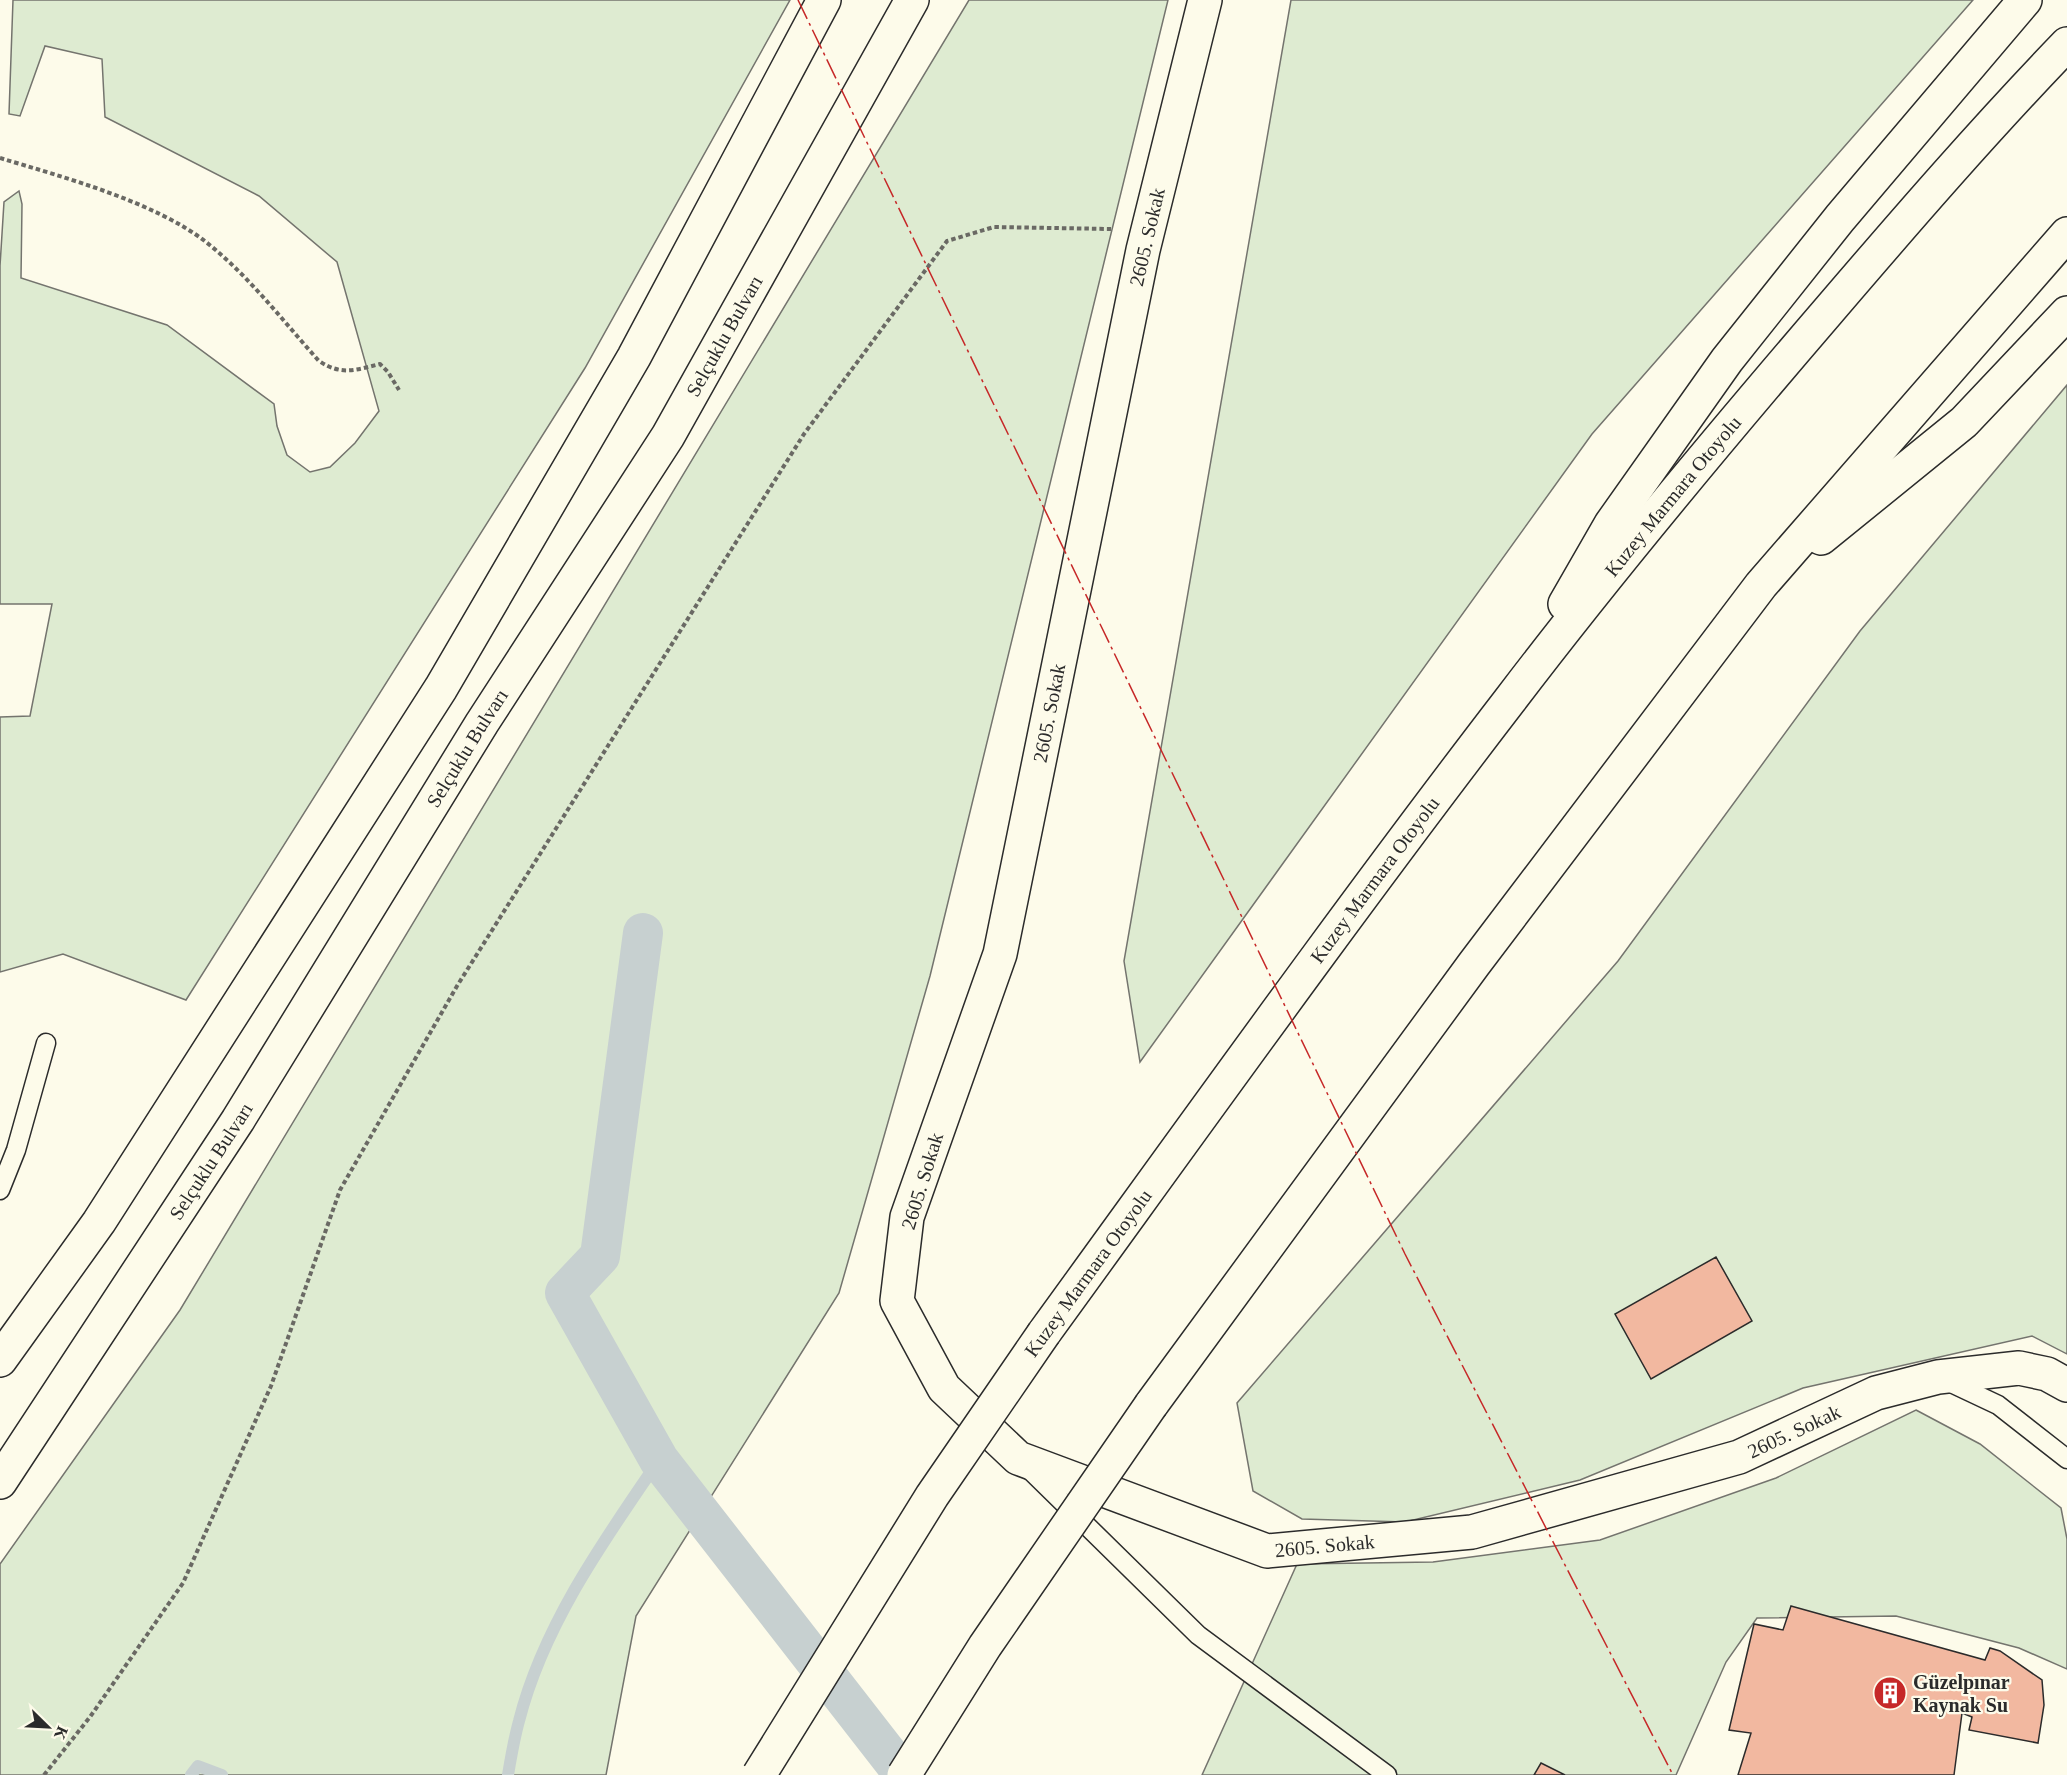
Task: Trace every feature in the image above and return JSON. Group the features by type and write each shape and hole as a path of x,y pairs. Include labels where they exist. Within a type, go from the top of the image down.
{"main road":[{"path":"0,1358 99,1222 441,688 634,357 824,0"},
{"name":"Selçuklu Bulvarı","path":"0,1482 238,1120 483,723 668,436 912,0"},
{"name":"2605. Sokak","path":"1205,0 1148,230 1000,954 907,1217 897,1301 944,1388 1018,1458 1267,1551 1472,1532 1739,1457 1876,1393 1938,1377 2019,1368 2047,1374 2067,1385"},
{"path":"1513,696 1611,524 1727,360 1840,218 2025,0"},
{"name":"Kuzey Marmara Otoyolu","path":"759,1775 932,1496 1044,1333 1392,854 1513,696 1655,517 1765,385 1910,217 2067,44"},
{"path":"904,1775 985,1646 1151,1405 1481,955 1761,585 2067,234"},
{"path":"1761,585 1964,422 2067,313"}],"lane":[{"path":"0,1190 16,1150 46,1043"},
{"path":"1938,1377 1998,1405 2067,1459"},
{"path":"1018,1458 1198,1635 1387,1775"}],"path":[{"path":"0,158 66,178 169,218 205,241 233,266 319,362 335,371 354,371 380,364 399,390"},
{"path":"44,1775 90,1717 183,1583 271,1386 340,1190 457,986 804,434 947,242 994,227 1148,230"}],"green space":[{"path":"13,0 790,0 585,368 186,1000 63,954 0,972 0,717 30,716 52,604 0,604 0,266 4,202 19,191 22,204 21,278 167,325 274,404 277,426 287,455 310,472 330,467 355,443 379,411 337,262 259,196 105,117 102,59 45,46 20,116 9,114"},
{"path":"969,0 1168,0 930,976 839,1293 636,1616 606,1775 0,1775 0,1564 180,1310"},
{"path":"1291,0 1973,0 1592,434 1140,1062 1124,961"},
{"path":"2067,385 2067,1354 2032,1336 1803,1388 1580,1480 1405,1522 1302,1519 1253,1491 1237,1403 1618,961 1860,631"},
{"path":"1916,1410 1980,1444 2061,1508 2067,1539 2067,1669 2019,1648 1896,1616 1757,1618 1726,1662 1676,1775 1202,1775 1297,1564 1433,1562 1600,1540 1776,1478"}],"building":[{"path":"1716,1257 1752,1321 1651,1379 1615,1314"},
{"name":"Güzelpınar Kaynak Su","path":"1791,1606 1985,1660 1990,1648 2000,1651 2042,1680 2044,1705 2038,1743 1969,1730 1972,1717 1962,1713 1954,1775 1738,1775 1751,1733 1729,1730 1754,1624 1783,1630"},
{"path":"1541,1763 1565,1775 1534,1775"}],"waterway":[{"path":"643,933 600,1256 565,1293 659,1460 904,1775"},
{"path":"508,1775 517,1728 543,1651 577,1585 659,1460"},
{"path":"191,1775 198,1766 222,1775"}],"power":[{"path":"798,0 1405,1254 1673,1775"}],"place":[{"name":"Güzelpınar Kaynak Su","path":"1890,1693"}]}
